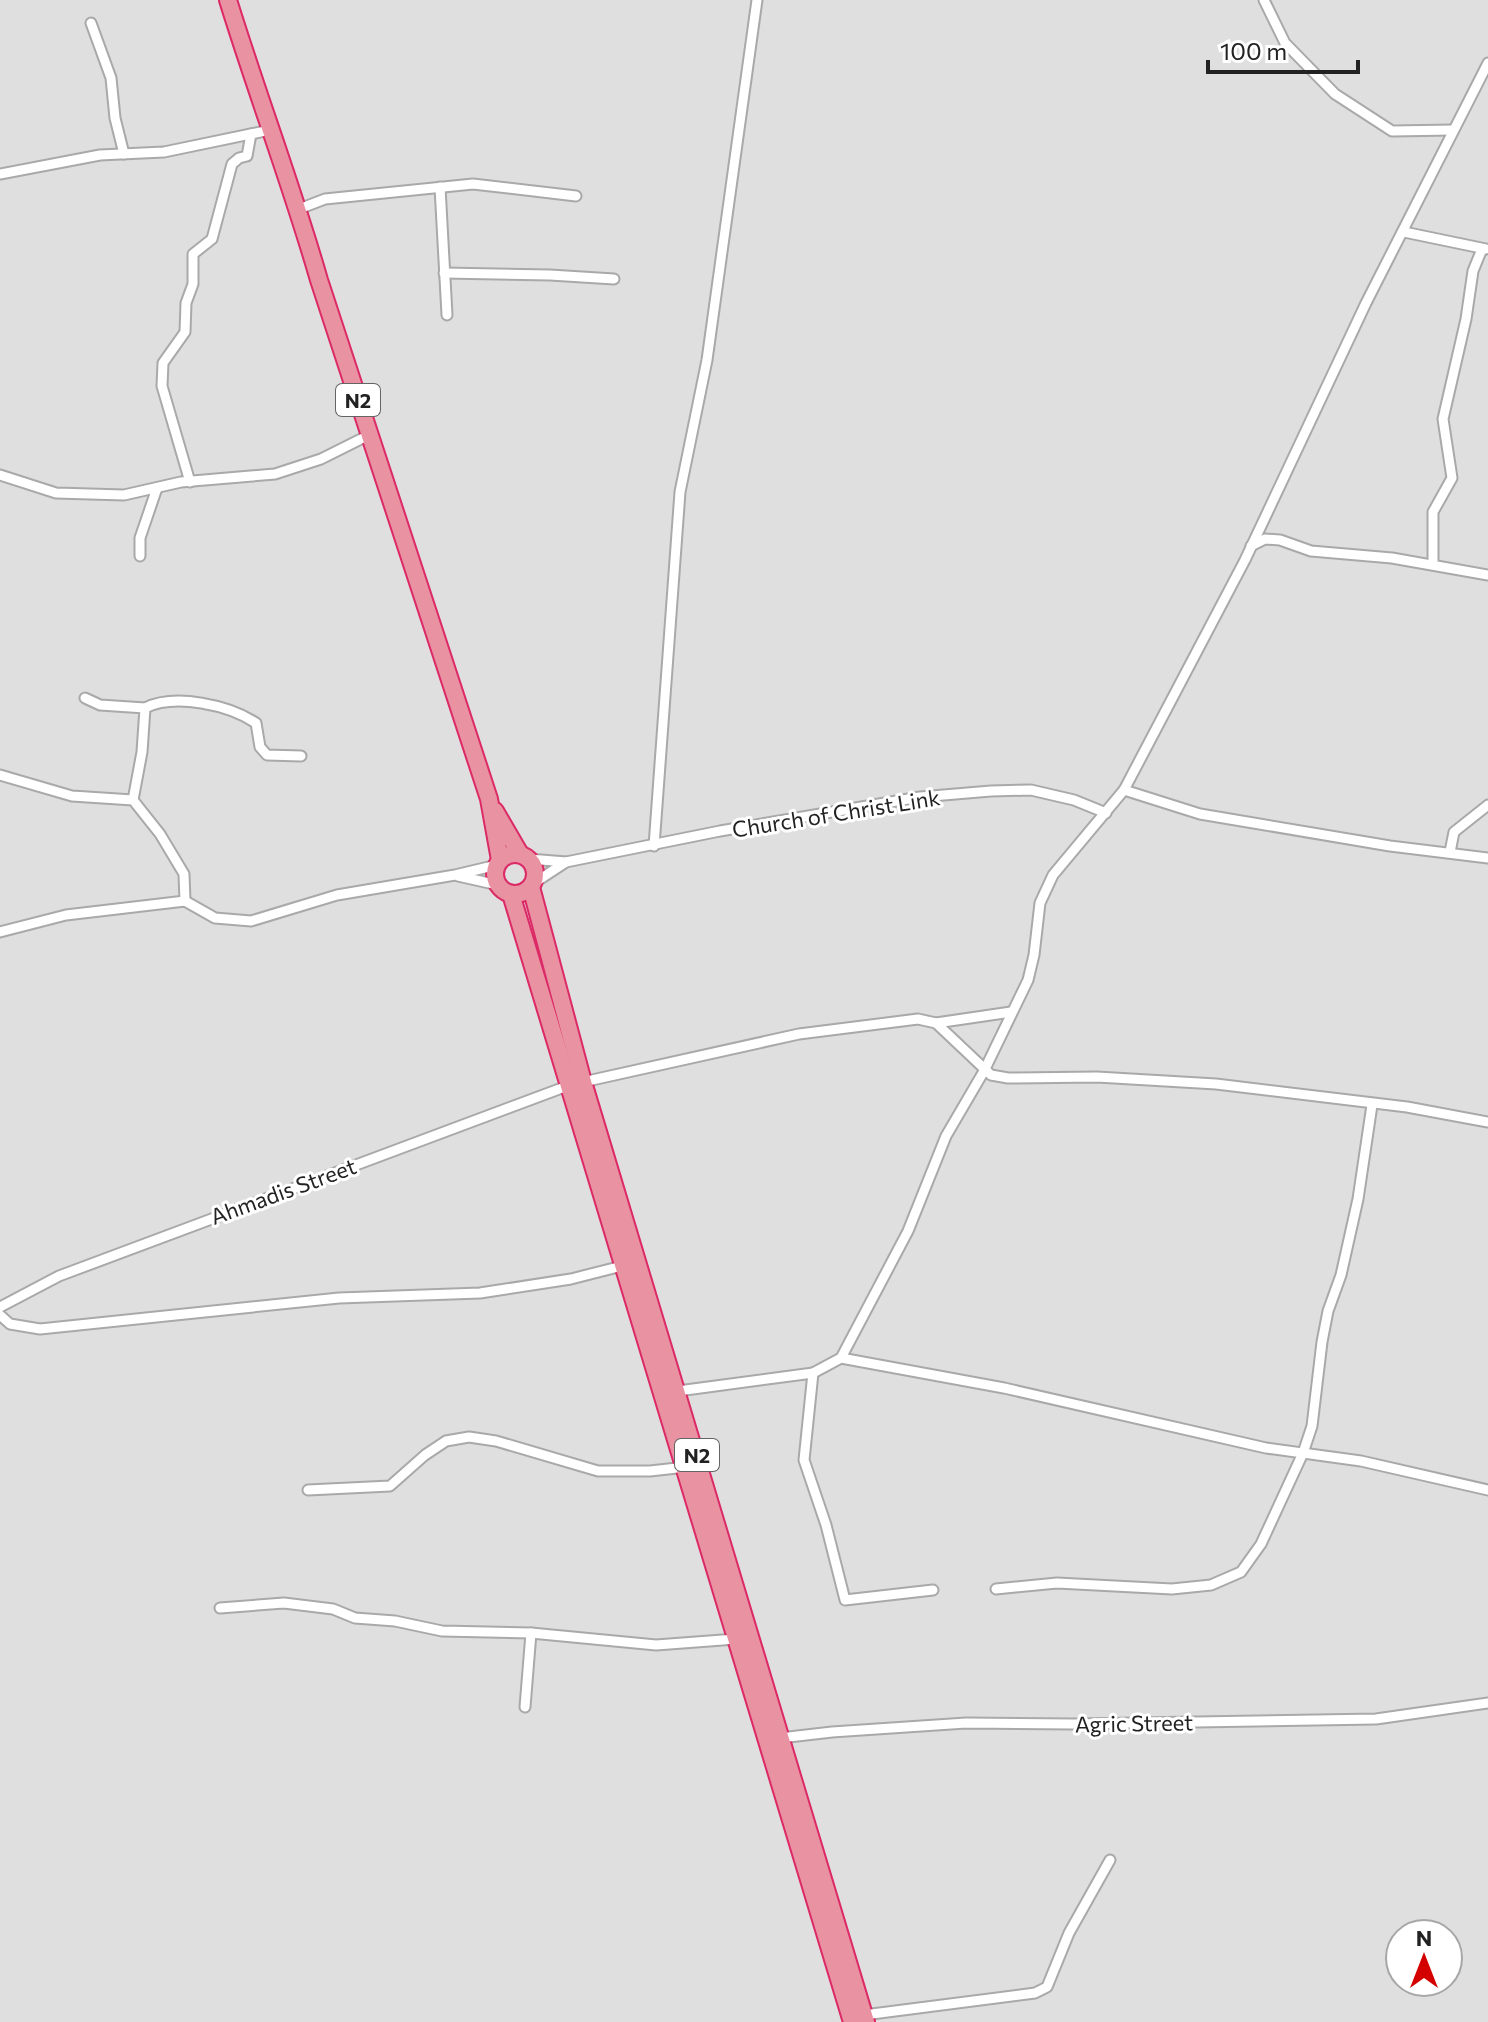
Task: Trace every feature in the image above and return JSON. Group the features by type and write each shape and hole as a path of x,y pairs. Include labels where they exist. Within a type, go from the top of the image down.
{"highway":[{"name":"N2","path":"228,0 299,209 319,280 489,799 498,862"},
{"name":"N2","path":"489,799 524,856"},
{"path":"509,854 524,856 535,867 532,885 522,893 505,889 495,875 498,862 509,854"},
{"name":"N2","path":"532,885 622,1266 686,1467 736,1639 774,1740"},
{"name":"N2","path":"505,889 577,1084 678,1391 774,1740 861,2020"}],"street":[{"path":"654,846 680,492 711,333 757,0"},
{"path":"1264,0 1285,43 1335,94 1392,131 1453,130"},
{"path":"91,23 111,78 115,118 124,154"},
{"path":"678,1391 813,1373 841,1358 908,1231 946,1136 984,1071 1028,980 1040,903 1053,875 1124,790 1251,546 1366,303 1488,63"},
{"path":"0,174 100,155 164,152 270,130"},
{"path":"190,482 162,386 163,363 185,332 186,303 193,284 193,254 212,239 232,164 247,156 251,134"},
{"path":"299,209 325,199 473,184 576,196"},
{"path":"440,187 447,315"},
{"path":"1404,232 1485,249 1473,271 1466,319 1443,419 1452,478 1433,512 1433,564"},
{"path":"444,273 614,279"},
{"path":"0,475 56,493 124,495 190,482 275,474 321,459 369,435"},
{"path":"140,556 140,538 157,488"},
{"path":"1251,546 1265,539 1280,540 1311,551 1392,558 1488,575"},
{"path":"85,698 100,705 145,708 167,700 221,707 256,723 260,747 267,755 301,756"},
{"path":"133,800 142,752 145,708"},
{"path":"0,775 72,796 133,800 160,834 184,874 185,901"},
{"name":"Church of Christ Link","path":"524,856 566,862 720,831 920,797 991,791 1031,790 1074,800 1106,813"},
{"path":"1124,790 1200,814 1390,846 1488,858"},
{"path":"1450,852 1454,832 1488,805"},
{"path":"0,932 66,915 185,901 215,918 251,921 337,895 455,875 498,862"},
{"name":"Church of Christ Link","path":"532,885 566,862"},
{"path":"455,875 505,889"},
{"name":"Ahmadis Street","path":"0,1307 59,1276 115,1254 577,1084 799,1034 918,1019 936,1023 1011,1012"},
{"path":"936,1023 991,1075 1216,1084 1407,1107 1488,1122"},
{"path":"996,1589 1057,1583 1172,1589 1211,1585 1241,1572 1261,1544 1303,1453 1312,1426 1328,1311 1341,1275 1358,1199 1372,1105"},
{"path":"0,1315 10,1324 40,1329 339,1298 480,1293 571,1279 622,1266"},
{"path":"841,1358 1004,1388 1266,1448 1361,1461 1488,1490"},
{"path":"813,1373 804,1460 826,1525 845,1600 933,1590"},
{"path":"308,1490 390,1486 446,1441 469,1437 496,1441 598,1471 686,1467"},
{"path":"220,1608 284,1603 333,1609 355,1618 395,1621 442,1631 531,1633 656,1645 736,1639"},
{"path":"525,1707 531,1633"},
{"name":"Agric Street","path":"774,1740 832,1732 966,1723 1376,1719 1488,1703"},
{"path":"861,2020 1035,1993 1047,1987 1069,1933 1110,1860"}],"shaded area":[{"path":"0,0 1488,0 1488,2022 0,2022"}]}
